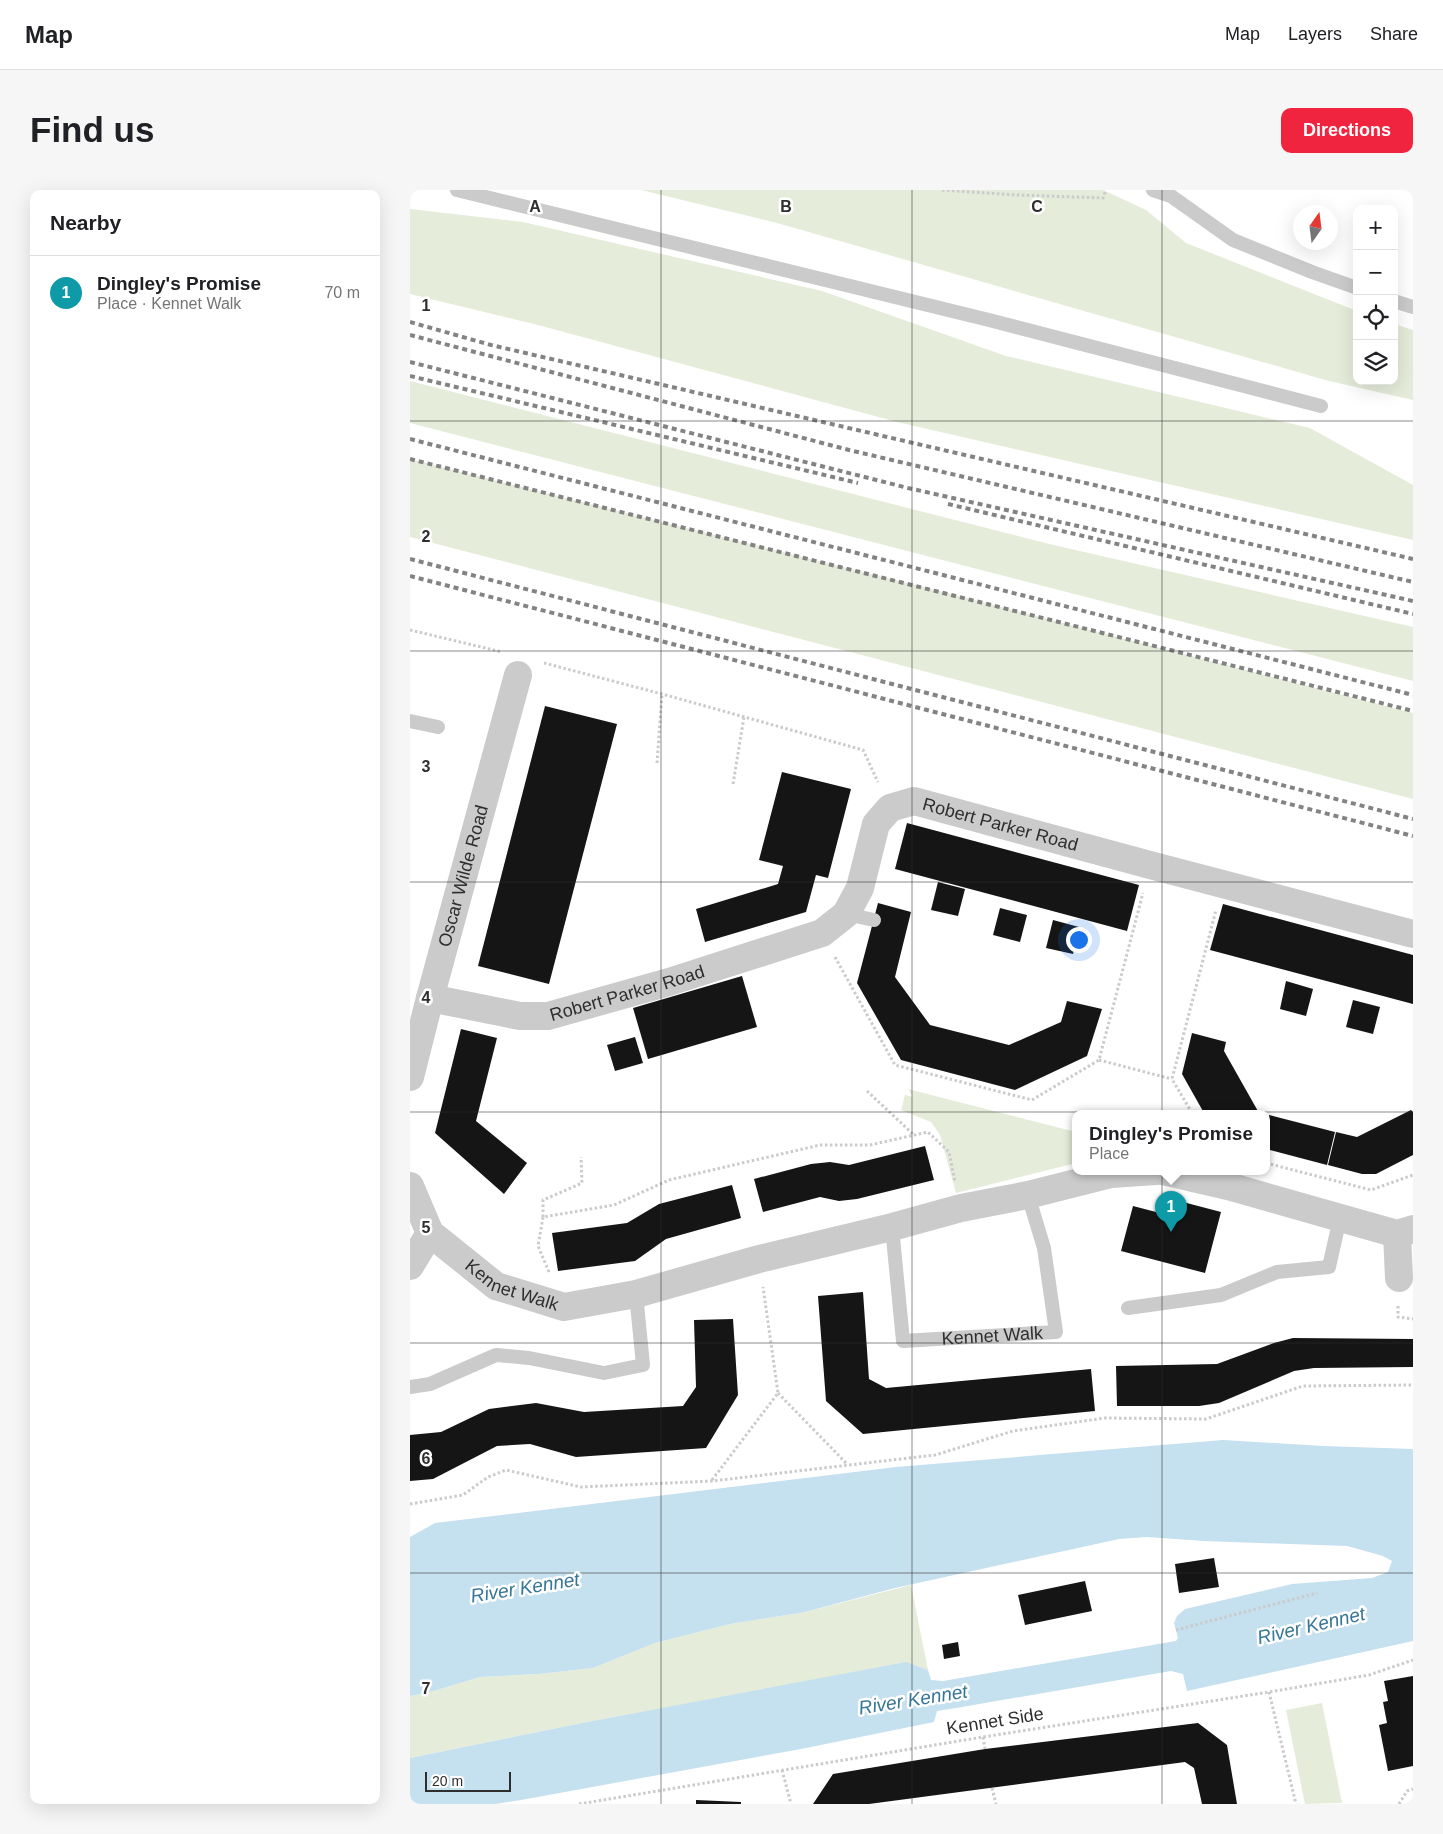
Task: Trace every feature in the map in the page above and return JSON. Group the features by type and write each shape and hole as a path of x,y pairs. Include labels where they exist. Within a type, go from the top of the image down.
{"street":[{"name":"Oscar Wilde Road","path":"410,1077 522,663"},
{"name":"Robert Parker Road","path":"430,998 520,1016 548,1016 669,982 822,933 846,914 860,888 876,824 890,808 914,801 1413,934"},
{"name":"Kennet Walk","path":"430,1233 496,1286 564,1307 636,1294 759,1259 892,1227 961,1208 1028,1195 1107,1175"},
{"path":"1180,1175 1228,1186 1340,1218 1405,1231 1399,1278"},
{"path":"410,1186 430,1233 410,1266"}],"lane":[{"path":"457,190 998,322 1322,406"},
{"path":"1153,190 1169,193 1233,240 1353,287"},
{"path":"1398,302 1413,307"},
{"path":"410,721 438,728"},
{"path":"846,914 874,920"},
{"name":"Kennet Walk","path":"892,1227 903,1341 1056,1332 1044,1248 1028,1195"},
{"path":"1128,1308 1221,1295 1277,1272 1330,1267 1340,1218"},
{"path":"410,1387 430,1384 496,1355 529,1358 604,1373 643,1365 636,1294"}],"path":[{"path":"942,190 1103,198 1106,190"},
{"path":"410,630 522,663 662,694 863,750 890,808"},
{"path":"657,763 662,694"},
{"path":"733,784 744,717"},
{"path":"822,933 895,1065 1032,1100 1099,1060 1150,865"},
{"path":"1190,1110 1172,1078 1223,883"},
{"path":"1099,1060 1172,1078"},
{"path":"867,1091 914,1135"},
{"path":"543,1217 614,1205 669,1180 820,1145 870,1144 928,1132 949,1152 961,1208"},
{"path":"564,1307 538,1246 543,1217 543,1200 582,1182 581,1157"},
{"path":"1270,1164 1370,1190 1413,1175"},
{"path":"759,1259 778,1393 847,1464"},
{"path":"410,1504 463,1495 488,1477 506,1470 581,1487 712,1481 935,1455 1013,1430 1105,1418 1206,1419 1303,1386 1413,1385"},
{"path":"712,1481 778,1393"},
{"path":"1176,1630 1316,1593"},
{"name":"Kennet Side","path":"579,1804 1369,1675 1413,1660"},
{"path":"1269,1692 1296,1804"},
{"path":"983,1737 985,1749"},
{"path":"782,1770 791,1804"},
{"path":"992,1788 996,1804"},
{"path":"1399,1804 1406,1791 1413,1789"}],"green space":[{"path":"641,190 1103,190 1146,210 1186,243 1353,309 1353,385 1398,385 1398,325 1413,330 1413,400 1329,381 777,223"},
{"path":"410,209 523,222 822,291 1006,356 1310,428 1413,485 1413,540 897,422 538,325 410,294"},
{"path":"410,381 1049,544 1413,627 1413,681 410,423"},
{"path":"410,459 963,597 1413,713 1413,799 410,537"},
{"path":"908,1089 1072,1131 1072,1164 956,1193 940,1135 931,1122 901,1110 905,1095 913,1097"},
{"path":"911,1585 928,1670 906,1663 582,1723 410,1758 410,1696 427,1693 480,1677 539,1674 593,1668 655,1643 730,1624 805,1612"},
{"path":"1322,1703 1342,1803 1305,1804 1286,1710"}],"water":[{"name":"River Kennet","path":"1223,1440 1413,1449 1413,1641 1187,1691 1183,1674 1171,1671 937,1711 934,1722 801,1749 521,1800 495,1804 410,1804 410,1758 582,1723 906,1662 928,1670 931,1680 943,1681 1176,1641 1178,1638 1174,1623 1177,1616 1185,1609 1292,1584 1372,1578 1388,1572 1392,1561 1383,1556 1347,1546 1147,1537 1119,1539 895,1588 805,1612 730,1624 655,1643 593,1668 539,1674 480,1677 427,1693 410,1696 410,1537 435,1523 896,1467"}],"building":[{"path":"545,706 617,724 549,984 478,966"},
{"path":"782,772 851,789 828,878 816,875 806,912 705,942 696,909 778,884 783,866 759,860"},
{"path":"907,823 1139,885 1127,931 895,869"},
{"path":"938,882 965,889 958,916 931,910"},
{"path":"878,903 911,912 895,977 930,1025 1009,1045 1061,1022 1067,1001 1102,1009 1087,1056 1015,1090 901,1060 857,983"},
{"path":"1223,904 1413,955 1413,1004 1210,950"},
{"path":"1000,908 1027,915 1020,942 993,935"},
{"path":"1053,920 1079,927 1073,954 1046,948"},
{"path":"742,976 757,1027 648,1059 633,1008"},
{"path":"1286,981 1313,989 1306,1016 1280,1009"},
{"path":"1353,1000 1380,1007 1373,1034 1346,1027"},
{"path":"461,1029 497,1038 476,1121 527,1163 504,1194 435,1133"},
{"path":"1192,1033 1226,1042 1224,1051 1257,1110 1202,1110 1182,1074"},
{"path":"635,1037 643,1063 615,1071 607,1045"},
{"path":"1411,1110 1413,1112 1413,1155 1376,1174 1362,1174 1328,1165 1336,1132 1357,1137"},
{"path":"1270,1115 1335,1132 1327,1165 1270,1150"},
{"path":"925,1146 934,1180 857,1199 839,1201 820,1197 763,1212 754,1179 811,1164 830,1162 849,1165"},
{"path":"732,1185 741,1218 666,1239 635,1261 558,1271 552,1233 627,1223 659,1204"},
{"path":"1160,1196 1221,1212 1205,1273 1121,1251 1133,1206 1156,1212"},
{"path":"863,1292 869,1379 886,1388 1091,1369 1095,1411 863,1434 826,1401 818,1296"},
{"path":"733,1319 738,1395 706,1448 576,1457 530,1444 497,1446 433,1479 410,1481 410,1435 441,1432 489,1409 536,1403 584,1412 683,1406 696,1387 694,1320"},
{"path":"1293,1338 1413,1339 1413,1367 1314,1368 1294,1371 1219,1403 1199,1406 1117,1406 1116,1366 1217,1364"},
{"path":"1214,1558 1219,1587 1179,1593 1175,1564"},
{"path":"1085,1581 1092,1611 1025,1625 1018,1595"},
{"path":"958,1642 960,1656 944,1659 942,1645"},
{"path":"1413,1676 1413,1766 1388,1771 1379,1725 1387,1723 1383,1702 1388,1701 1384,1681"},
{"path":"1198,1723 1227,1745 1237,1804 1202,1804 1194,1768 1185,1762 869,1804 813,1804 833,1774 985,1749"},
{"path":"696,1800 741,1802 741,1804 696,1804"}],"railway":[{"path":"410,322 491,345 1413,559"},
{"path":"410,335 849,450 1413,582"},
{"path":"410,362 908,488 1413,601"},
{"path":"410,376 858,483"},
{"path":"410,439 1413,695"},
{"path":"410,459 1413,711"},
{"path":"948,504 1413,614"},
{"path":"410,559 1413,819"},
{"path":"410,576 1413,836"}],"place":[{"name":"Dingley's Promise","path":"1171,1232"}]}
